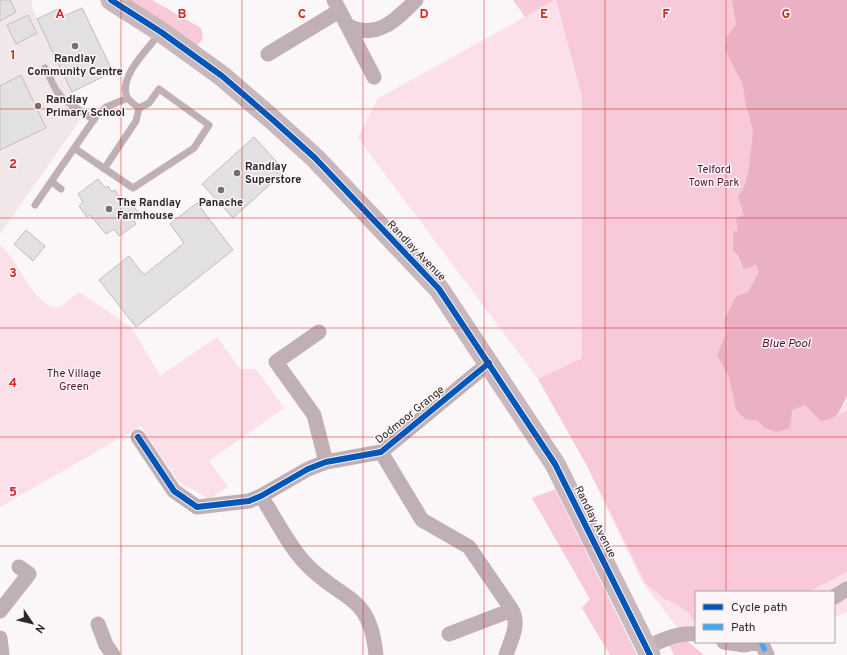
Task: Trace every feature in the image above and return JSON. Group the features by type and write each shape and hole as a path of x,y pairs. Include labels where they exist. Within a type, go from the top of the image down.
{"street":[{"name":"Randlay Avenue","path":"111,0 160,32 222,76 315,158 438,289 490,363 555,464 648,651"},
{"path":"347,25 365,32 381,28 399,16 416,0"},
{"path":"268,54 337,5 374,77"},
{"path":"319,332 276,362 314,415 326,462"},
{"name":"Dodmoor Grange","path":"138,437 174,491 197,507 236,503 262,496 308,470 326,462 381,452 490,363"},
{"path":"381,452 422,520 469,547 512,610 516,617 516,625 506,655"},
{"path":"262,496 306,565 361,608 374,636 376,655"},
{"path":"0,611 29,574 19,567"},
{"path":"835,596 847,589"},
{"path":"449,634 512,610"},
{"path":"98,624 106,645 113,655"},
{"path":"648,651 674,636 686,633 695,634"},
{"path":"0,638 2,655"},
{"path":"731,643 745,645 755,643"},
{"path":"761,643 767,655"}],"lane":[{"path":"139,108 128,98 125,87 127,77 160,32"},
{"path":"45,68 56,90 63,99 94,120"},
{"path":"74,148 133,188 194,148 209,125 159,89 149,103 139,108"},
{"path":"35,205 94,120 106,107 128,98"},
{"path":"104,168 136,121 139,108"},
{"path":"52,182 61,189"}],"shaded area":[{"name":"Randlay Primary School","path":"0,0 32,0 32,8 72,92 80,120 0,234"}],"green space":[{"path":"119,0 152,0 201,28 203,38 195,49"},
{"path":"513,0 555,0 525,17"},
{"name":"Telford Town Park","path":"555,0 847,0 847,612 835,617 835,591 695,591 695,636 683,635 643,583 586,464 582,358 538,379 358,138 377,99"},
{"name":"Telford Town Park","path":"556,0 732,0 736,24 727,36 724,48 743,85 745,101 753,132 748,173 744,187 738,197 744,215 733,250 744,268 756,264 759,271 748,292 736,296 724,320 726,334 717,355 729,377 736,410 745,419 758,421 765,428 792,410 805,405 821,421 847,411 847,572 810,591 695,591 695,622 689,613 678,605 665,599 646,584 586,464 538,379 582,358 582,96"},
{"name":"The Village Green","path":"0,245 12,259 28,284 48,305 59,308 79,292 132,328 160,376 217,337 240,369 256,369 284,408 209,461 228,487 209,499 179,482 141,426 0,507"},
{"path":"555,489 637,655 610,655 582,608 590,599 532,498"},
{"path":"680,635 704,655 674,655 667,641"}],"water":[{"name":"Blue Pool","path":"732,0 847,0 847,396 838,413 833,418 821,421 805,405 792,410 790,428 777,432 765,428 758,421 745,419 736,410 729,377 717,355 726,334 724,320 736,296 748,292 759,271 756,265 744,269 738,256 733,250 733,232 738,231 736,218 744,215 738,197 744,187 748,173 753,132 745,101 743,85 724,48 727,36 736,24"}],"building":[{"path":"0,0 10,0 16,12 0,21"},
{"name":"Randlay Community Centre","path":"60,8 64,16 82,8 113,72 72,92 37,19"},
{"path":"28,15 37,33 16,44 7,25"},
{"path":"21,75 46,128 0,150 0,86"},
{"path":"254,137 285,171 233,218 202,184"},
{"name":"The Randlay Farmhouse","path":"98,179 105,188 108,186 112,192 115,190 123,203 128,199 139,213 132,218 136,224 119,236 114,229 106,234 90,215 87,217 79,206 83,202 78,194"},
{"path":"197,203 233,250 136,327 99,280 129,256 144,275 184,243 170,224"},
{"path":"26,230 45,246 33,261 14,244"}],"marked path":[{"path":"761,643 767,655"}],"cycle path":[{"path":"111,0 161,32 222,76 273,120 315,158 439,289 555,464 650,655"},
{"path":"138,437 174,491 197,507 249,501 261,496 308,469 326,462 381,452 489,363"}],"place":[{"name":"Randlay Community Centre","path":"75,46"},
{"name":"Randlay Primary School","path":"38,106"},
{"name":"Randlay Superstore","path":"237,173"},
{"name":"Panache","path":"221,190"},
{"name":"The Randlay Farmhouse","path":"109,209"}]}
